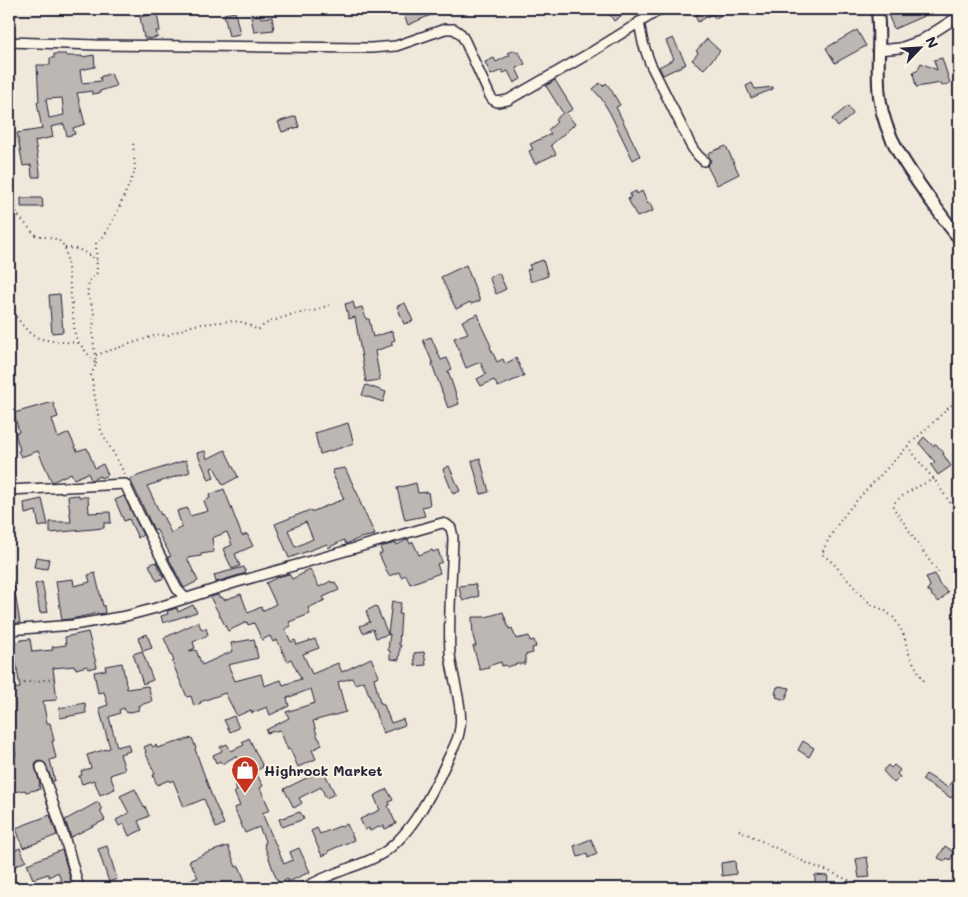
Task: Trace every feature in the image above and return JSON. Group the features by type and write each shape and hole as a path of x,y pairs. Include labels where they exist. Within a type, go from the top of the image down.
{"street":[{"path":"9,42 96,45 371,48 396,46 445,29 454,29 461,34 490,96 497,102 508,100 590,53 661,9"},
{"path":"877,9 879,27 879,100 889,133 912,173 959,238"},
{"path":"878,50 900,48 920,41 959,16"},
{"path":"639,22 643,43 650,63 690,147 704,162"},
{"path":"9,490 125,484 176,589 186,598"},
{"path":"9,630 65,625 126,616 442,524 446,524 451,528 453,537 450,654 460,712 460,734 430,796 393,845 377,857 304,888"},
{"path":"41,767 79,888"}],"path":[{"path":"9,87 12,174 17,214 35,235 56,239 66,248 75,335 96,364"},
{"path":"125,484 124,472 101,431 91,375 96,364 93,337 94,311 87,293 90,279 97,273 96,244 105,235 126,194 135,171 133,140"},
{"path":"66,248 82,250 97,261"},
{"path":"96,354 157,335 168,335 194,325 230,321 242,322 258,330 265,324 293,314 314,311 329,305"},
{"path":"9,310 13,312 32,335 53,341 79,343"},
{"path":"925,683 910,657 903,633 894,618 884,610 872,605 860,595 839,570 822,554 835,530 861,495 908,446 959,398"},
{"path":"908,446 934,479 959,516"},
{"path":"934,479 900,497 893,504 894,509 929,562 940,574"},
{"path":"9,685 58,678"},
{"path":"739,830 850,882 875,888"}],"building":[{"path":"401,9 431,9 433,14 408,25"},
{"path":"606,9 631,9 614,21"},
{"path":"707,9 729,9 715,19 712,14 698,22 695,16"},
{"path":"895,9 923,9 926,15 894,29 887,12"},
{"path":"235,12 240,34 229,36 224,14"},
{"path":"157,13 160,31 156,31 158,37 144,38 140,17"},
{"path":"260,15 261,18 272,17 274,30 254,32 251,17"},
{"path":"857,30 866,46 835,63 826,48"},
{"path":"673,38 686,64 663,75 659,67 674,59 666,41"},
{"path":"707,39 720,51 704,69 692,60 698,53 696,51"},
{"path":"515,50 517,53 519,52 525,64 516,68 521,79 514,83 508,71 503,73 502,70 491,75 485,62 494,58 496,62 510,55 508,53"},
{"path":"54,54 82,57 94,55 95,67 80,70 82,83 101,81 100,77 111,73 116,86 100,91 100,93 92,94 92,91 77,93 85,124 73,128 75,134 67,136 64,124 51,127 53,137 35,141 40,177 32,177 31,165 23,166 17,133 42,129 37,102 39,102 37,65 50,65 50,58 54,58","holes":["62,98 64,115 49,118 46,99"]},
{"path":"942,58 950,83 942,86 941,83 916,87 913,72 917,71 921,63 937,70 934,60"},
{"path":"555,80 573,109 566,113 575,124 551,145 556,154 535,164 529,151 533,149 530,144 551,134 548,130 563,113 546,86"},
{"path":"600,83 603,86 606,83 620,105 616,107 640,156 633,160 610,113 593,89"},
{"path":"752,83 755,89 773,87 773,89 751,98 746,86"},
{"path":"848,106 853,114 838,127 832,119"},
{"path":"296,116 299,127 282,132 278,122"},
{"path":"726,146 739,174 717,185 707,166 711,161 708,153"},
{"path":"636,191 637,194 642,191 653,211 637,217 628,199 631,197 630,194"},
{"path":"21,198 42,198 43,207 21,207"},
{"path":"543,260 548,276 531,282 527,270 531,269 529,265"},
{"path":"466,265 480,301 471,304 470,302 456,309 441,277"},
{"path":"499,273 506,289 496,294 489,277"},
{"path":"60,294 63,332 52,333 49,295"},
{"path":"353,302 355,309 362,307 366,319 369,319 373,337 392,331 395,340 391,342 393,345 375,351 380,380 366,382 355,317 349,319 345,304"},
{"path":"405,303 413,321 404,324 397,306"},
{"path":"478,314 497,362 503,359 505,364 516,358 524,376 498,387 494,380 481,386 477,379 486,374 480,362 466,368 454,338 468,333 462,321"},
{"path":"431,337 441,360 447,358 452,369 448,371 459,404 448,408 423,340"},
{"path":"366,385 386,392 383,402 362,395"},
{"path":"53,402 58,417 52,419 58,438 69,433 77,451 87,448 95,468 103,464 108,475 91,480 88,473 74,479 71,473 52,482 38,451 21,457 15,433 19,432 14,413"},
{"path":"348,423 354,444 320,454 315,433"},
{"path":"924,437 933,446 936,444 944,453 951,466 938,475 931,465 935,462 919,443"},
{"path":"225,450 238,477 223,485 214,467 211,468 214,478 209,480 197,453 205,451 207,459"},
{"path":"480,458 489,492 481,494 472,461"},
{"path":"186,460 190,472 147,486 171,533 182,527 177,511 187,508 190,516 208,511 204,501 210,498 209,495 224,489 242,536 247,534 253,546 235,554 240,566 232,569 223,549 232,545 227,532 212,538 214,552 187,558 198,581 184,588 168,557 171,556 156,529 154,530 130,479"},
{"path":"449,466 460,491 453,494 443,469"},
{"path":"345,468 375,535 360,538 346,544 344,540 328,548 327,544 289,558 275,524 344,499 334,477 333,470","holes":["306,522 313,539 295,547 288,530"]},
{"path":"416,483 418,493 428,492 430,505 422,507 425,516 405,520 397,488"},
{"path":"79,495 79,497 88,497 89,513 110,512 111,523 104,523 104,528 50,533 50,522 71,522 68,496"},
{"path":"124,496 143,535 138,538 129,519 124,521 115,500"},
{"path":"42,499 48,525 39,527 36,511 25,514 24,503"},
{"path":"408,539 410,544 413,542 419,555 432,550 433,552 438,550 442,562 437,564 440,573 410,584 406,575 401,577 399,572 389,576 379,554 382,553 380,547 396,543 397,545"},
{"path":"36,557 49,559 47,569 34,567"},
{"path":"156,562 164,578 157,581 149,565"},
{"path":"244,567 246,573 216,582 214,575"},
{"path":"310,569 319,587 331,581 332,583 335,582 339,590 323,597 325,600 308,608 310,614 289,622 291,626 285,629 291,642 295,640 297,645 315,639 319,648 303,654 312,674 338,663 342,672 371,658 379,676 374,678 380,703 384,705 391,723 403,719 405,725 383,733 364,681 355,684 352,678 338,682 346,712 313,721 322,745 312,750 316,759 298,767 290,749 288,750 280,730 267,733 266,730 289,718 286,712 315,703 311,689 287,698 289,706 270,715 267,707 252,713 251,710 237,716 225,693 194,706 191,696 187,697 164,638 198,622 202,630 206,628 208,635 193,642 195,648 189,651 196,650 202,665 233,651 231,643 254,639 258,658 228,665 235,681 261,674 264,686 281,680 283,685 301,679 291,659 287,661 277,640 273,642 270,636 262,640 254,623 248,625 247,622 228,631 210,597 218,595 224,600 241,594 248,613 261,607 262,611 276,604 266,583 289,574 292,579"},
{"path":"95,573 105,613 62,620 56,581 73,579 74,586 90,582 88,575"},
{"path":"935,574 939,584 948,592 939,602 927,590 930,586 926,577"},
{"path":"9,581 13,581 20,623 9,624"},
{"path":"42,582 48,612 40,613 35,584"},
{"path":"475,584 479,596 463,601 459,586"},
{"path":"392,601 401,603 399,614 401,614 399,645 401,645 399,660 390,659 390,651 388,650 390,634 376,638 373,629 363,633 360,626 370,622 366,611 376,606 388,634"},
{"path":"193,605 197,612 163,623 161,616 168,614 167,611 177,608 178,612"},
{"path":"503,612 509,629 512,628 516,639 529,636 530,641 534,640 536,647 532,648 533,653 525,655 525,664 507,667 506,665 502,666 501,662 480,670 473,646 476,646 473,636 472,617 486,617"},
{"path":"88,632 97,667 88,669 87,666 76,669 75,666 53,668 57,700 43,701 47,723 50,723 54,741 52,741 56,758 50,760 55,781 52,781 45,763 40,761 35,766 40,789 9,793 9,757 16,755 9,725 9,689 20,688 13,643 30,639 32,652 53,650 52,647 66,645 65,637"},
{"path":"147,634 152,648 143,651 138,638"},
{"path":"142,651 153,680 143,684 133,654"},
{"path":"424,652 426,665 415,666 414,653"},
{"path":"122,663 127,689 148,686 152,701 138,706 139,710 126,713 124,708 119,710 120,713 109,717 117,747 128,744 130,751 120,754 125,770 110,775 115,789 100,795 94,780 82,784 79,776 82,775 81,771 91,768 87,755 110,748 99,708 108,705 104,692 98,693 94,672 106,670 105,666"},
{"path":"779,686 790,688 785,700 776,697 777,694 775,694"},
{"path":"85,703 86,713 60,718 59,708"},
{"path":"234,716 239,728 230,732 224,720"},
{"path":"192,738 211,794 224,824 216,828 204,799 184,807 173,780 157,785 153,775 155,774 145,752 144,747 151,744 153,747 156,745 157,748"},
{"path":"249,738 263,767 255,771 263,786 260,788 270,810 262,813 284,864 293,860 290,852 299,848 310,872 288,882 287,879 280,884 276,878 264,844 266,843 259,827 245,833 234,808 240,806 234,792 237,791 235,786 248,781 236,756 222,764 220,761 216,763 213,755 222,751 220,747 227,744 231,751 244,745 242,742"},
{"path":"803,741 814,748 809,757 798,750"},
{"path":"888,765 891,768 894,765 900,770 897,774 900,777 894,783 883,771"},
{"path":"321,771 322,773 324,772 335,794 326,798 321,787 299,798 302,803 294,808 284,789"},
{"path":"926,774 947,787 954,779 959,784 959,789 951,798 922,780"},
{"path":"135,789 149,816 138,821 142,830 129,836 124,824 119,826 116,820 129,813 120,796"},
{"path":"387,789 393,800 389,802 390,805 388,806 396,824 385,829 383,825 370,831 369,828 365,830 360,819 380,810 374,796"},
{"path":"98,802 105,820 71,837 65,820"},
{"path":"300,812 304,819 282,827 279,819"},
{"path":"50,815 57,835 23,848 16,828"},
{"path":"347,824 354,840 328,851 329,853 322,856 311,831 317,828 320,834"},
{"path":"591,839 597,854 588,858 587,854 578,857 574,846"},
{"path":"107,846 117,879 109,882 98,849"},
{"path":"228,846 236,867 239,866 248,888 174,888 198,877 189,861"},
{"path":"945,846 954,853 950,860 947,858 945,861 938,858"},
{"path":"20,848 26,861 13,867 9,853"},
{"path":"62,850 73,888 64,888 58,872 49,877 48,874 33,879 27,864"},
{"path":"867,857 870,877 859,878 856,859"},
{"path":"735,861 736,874 722,876 721,863"},
{"path":"815,875 828,876 827,886 815,886"}],"place":[{"name":"Highrock Market","path":"245,794"}]}
